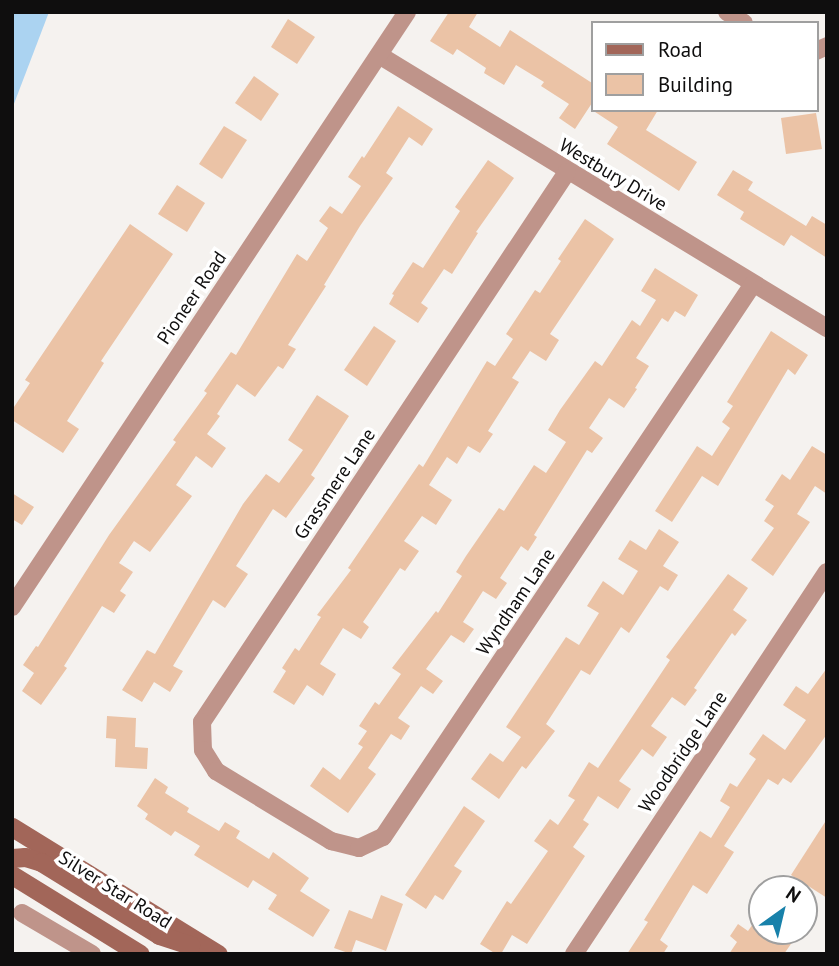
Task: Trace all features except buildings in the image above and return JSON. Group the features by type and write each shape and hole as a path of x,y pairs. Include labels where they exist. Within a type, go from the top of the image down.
{"main road":[{"name":"Silver Star Road","path":"12,827 218,954"},
{"path":"12,859 25,857 41,862 159,935 218,954"},
{"path":"12,875 140,954"}],"street":[{"name":"Pioneer Road","path":"12,607 407,12"},
{"name":"Westbury Drive","path":"379,55 827,328"},
{"name":"Grassmere Lane","path":"270,804 216,771 203,750 202,722 567,172"},
{"name":"Wyndham Lane","path":"270,804 331,841 359,848 383,837 753,284"},
{"name":"Woodbridge Lane","path":"574,954 827,572"},
{"path":"22,913 92,954"}],"water":[{"path":"12,12 49,12 12,109"}]}
